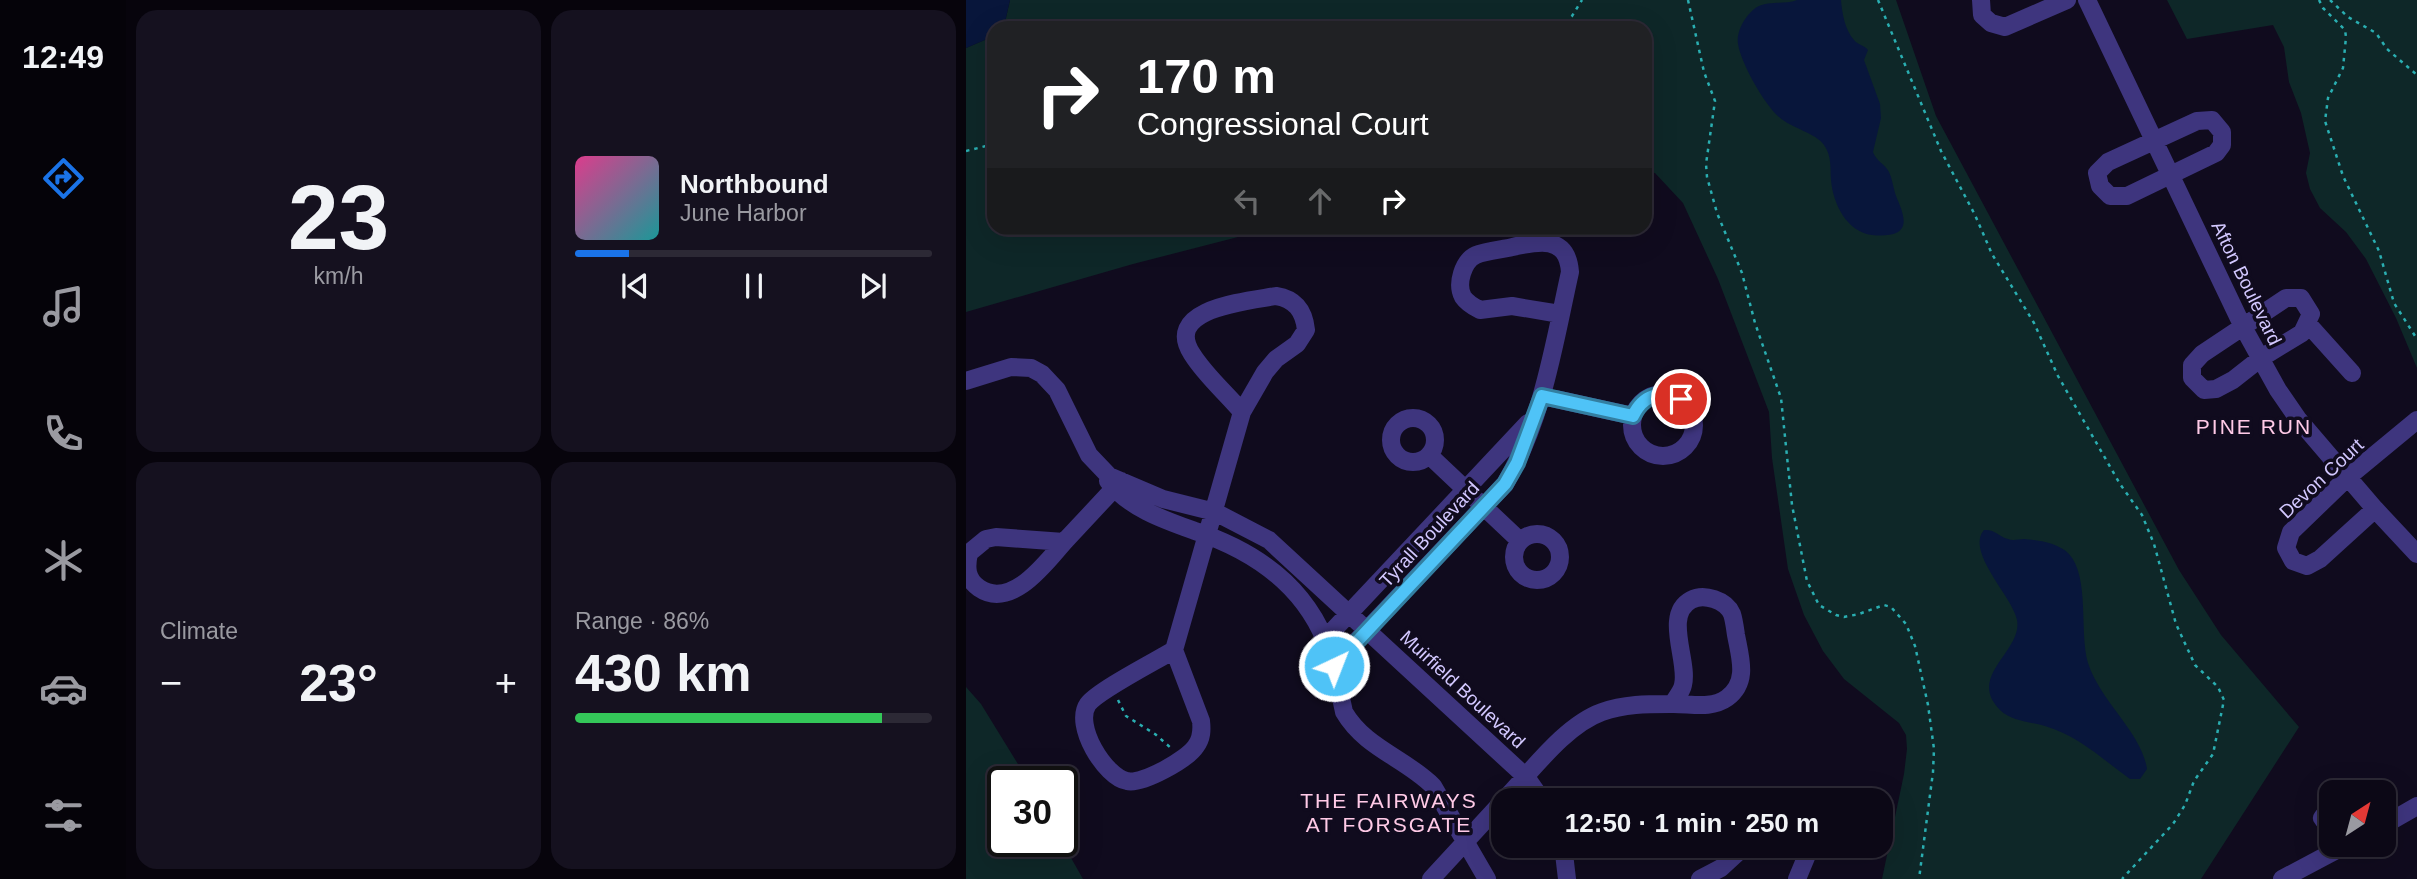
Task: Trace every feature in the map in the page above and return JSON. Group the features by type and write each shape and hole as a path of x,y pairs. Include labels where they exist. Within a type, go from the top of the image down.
{"street":[{"path":"1981,0 1982,15 1991,23 2005,27 2067,0"},
{"name":"Afton Boulevard","path":"2087,0 2242,325 2278,390 2298,419 2417,554"},
{"path":"2211,120 2222,132 2222,145 2216,153 2127,196 2110,195 2100,186 2097,173 2108,162 2155,141 2197,121 2211,120"},
{"name":"Tyrall Boulevard","path":"1325,639 1350,612 1475,500 1505,484 1517,463 1542,396 1570,272 1569,260 1554,244 1541,241 1475,255 1466,264 1460,290 1464,299 1480,310 1512,306 1560,314"},
{"path":"1174,650 1087,705 1083,714 1083,723 1108,771 1123,781 1142,781 1184,757 1195,749 1203,732 1202,721 1174,650 1242,412 1265,372 1276,359 1297,344 1306,330 1296,304 1284,298 1276,296 1220,307 1202,313 1188,328 1186,339 1192,354 1242,412"},
{"path":"2286,298 2301,298 2311,314 2308,324 2302,333 2216,389 2204,390 2192,378 2192,365 2202,354 2286,298"},
{"path":"2308,324 2352,373"},
{"name":"Muirfield Boulevard","path":"966,381 1011,367 1031,368 1042,374 1057,390 1080,441 1117,485 1161,519 1233,545 1266,564 1295,593 1325,639 1344,712 1350,723 1373,745 1433,786 1487,879"},
{"path":"1542,396 1633,416"},
{"name":"Tyrall Boulevard","path":"1334,666 1475,500 1533,417"},
{"name":"Devon Court","path":"2375,509 2320,559 2307,566 2293,561 2286,548 2291,532 2348,477 2417,420"},
{"path":"1429,455 1520,541"},
{"path":"1063,542 986,538 969,553 968,575 973,584 993,594 1013,591 1044,565 1117,485"},
{"name":"Muirfield Boulevard","path":"1117,485 1215,512 1269,540 1350,612 1526,777 1534,788"},
{"path":"1515,788 1574,728 1599,713 1636,705 1713,705 1733,693 1739,683 1742,666 1732,613 1718,600 1700,597 1691,600 1679,613 1677,622 1684,671 1683,685 1673,704"},
{"path":"2396,818 2417,806"},
{"path":"1431,879 1491,814"},
{"path":"1565,858 1567,879"},
{"path":"1700,879 1721,868 1732,858"},
{"path":"1797,879 1806,858"},
{"path":"2282,879 2321,858"}],"path":[{"path":"1567,21 1582,0"},
{"path":"1688,0 1704,72 1715,101 1706,164 1707,177 1717,213 1738,260 1755,323 1781,398 1792,505 1807,581 1819,605 1836,615 1844,617 1884,605 1891,607 1906,624 1915,646 1933,728 1934,749 1919,879"},
{"path":"1878,0 1941,151 1965,200 1975,215 1992,254 2034,323 2058,376 2120,484 2142,515 2154,544 2176,624 2195,664 2218,687 2224,700 2213,754 2194,781 2185,805 2173,824 2122,879"},
{"path":"2319,0 2323,8 2345,30 2346,37 2343,68 2325,107 2325,121 2343,176 2379,251 2394,303 2417,340"},
{"path":"2330,0 2348,17 2376,33 2388,49 2417,75"},
{"path":"966,151 987,146"},
{"path":"1110,689 1126,716 1184,757"}],"green space":[{"path":"1010,0 1896,0 1936,116 2179,570 2221,635 2299,727 2201,879 1882,879 1886,858 1893,858 1893,826 1904,774 1906,735 1899,723 1844,679 1823,651 1804,615 1788,569 1772,458 1769,412 1718,279 1683,203 1652,172 1652,21 1005,21"},
{"path":"2167,0 2417,0 2417,368 2396,318 2366,259 2346,232 2320,208 2310,189 2306,173 2310,153 2301,113 2289,82 2284,47 2273,25 2187,39"},
{"path":"987,39 987,235 1246,235 966,312 966,48"},
{"path":"966,687 981,704 1019,766 987,766 987,857 1071,857 1083,879 966,879"}],"water":[{"path":"966,0 1010,0 1005,21 987,21 987,39 966,48"},
{"path":"1797,0 1841,0 1848,31 1856,42 1868,50 1864,60 1880,104 1881,118 1873,152 1892,179 1904,219 1898,232 1872,235 1855,229 1849,223 1838,207 1832,189 1827,149 1815,137 1784,121 1773,111 1748,72 1738,39 1740,28 1749,14 1762,5"},
{"path":"1984,530 2010,540 2042,541 2069,554 2080,576 2088,663 2102,691 2144,756 2147,769 2140,779 2130,779 2090,749 2057,730 2010,717 2000,710 1991,698 1989,686 1992,675 2017,631 2017,620 2014,610 1985,562 1980,539"}],"district":[{"name":"PINE RUN","path":"2254,427"},
{"name":"THE FAIRWAYS AT FORSGATE","path":"1389,813"}],"route":[{"path":"1334,666 1505,484 1525,445 1542,396 1633,416 1646,398 1657,394 1670,394 1681,399"}]}
